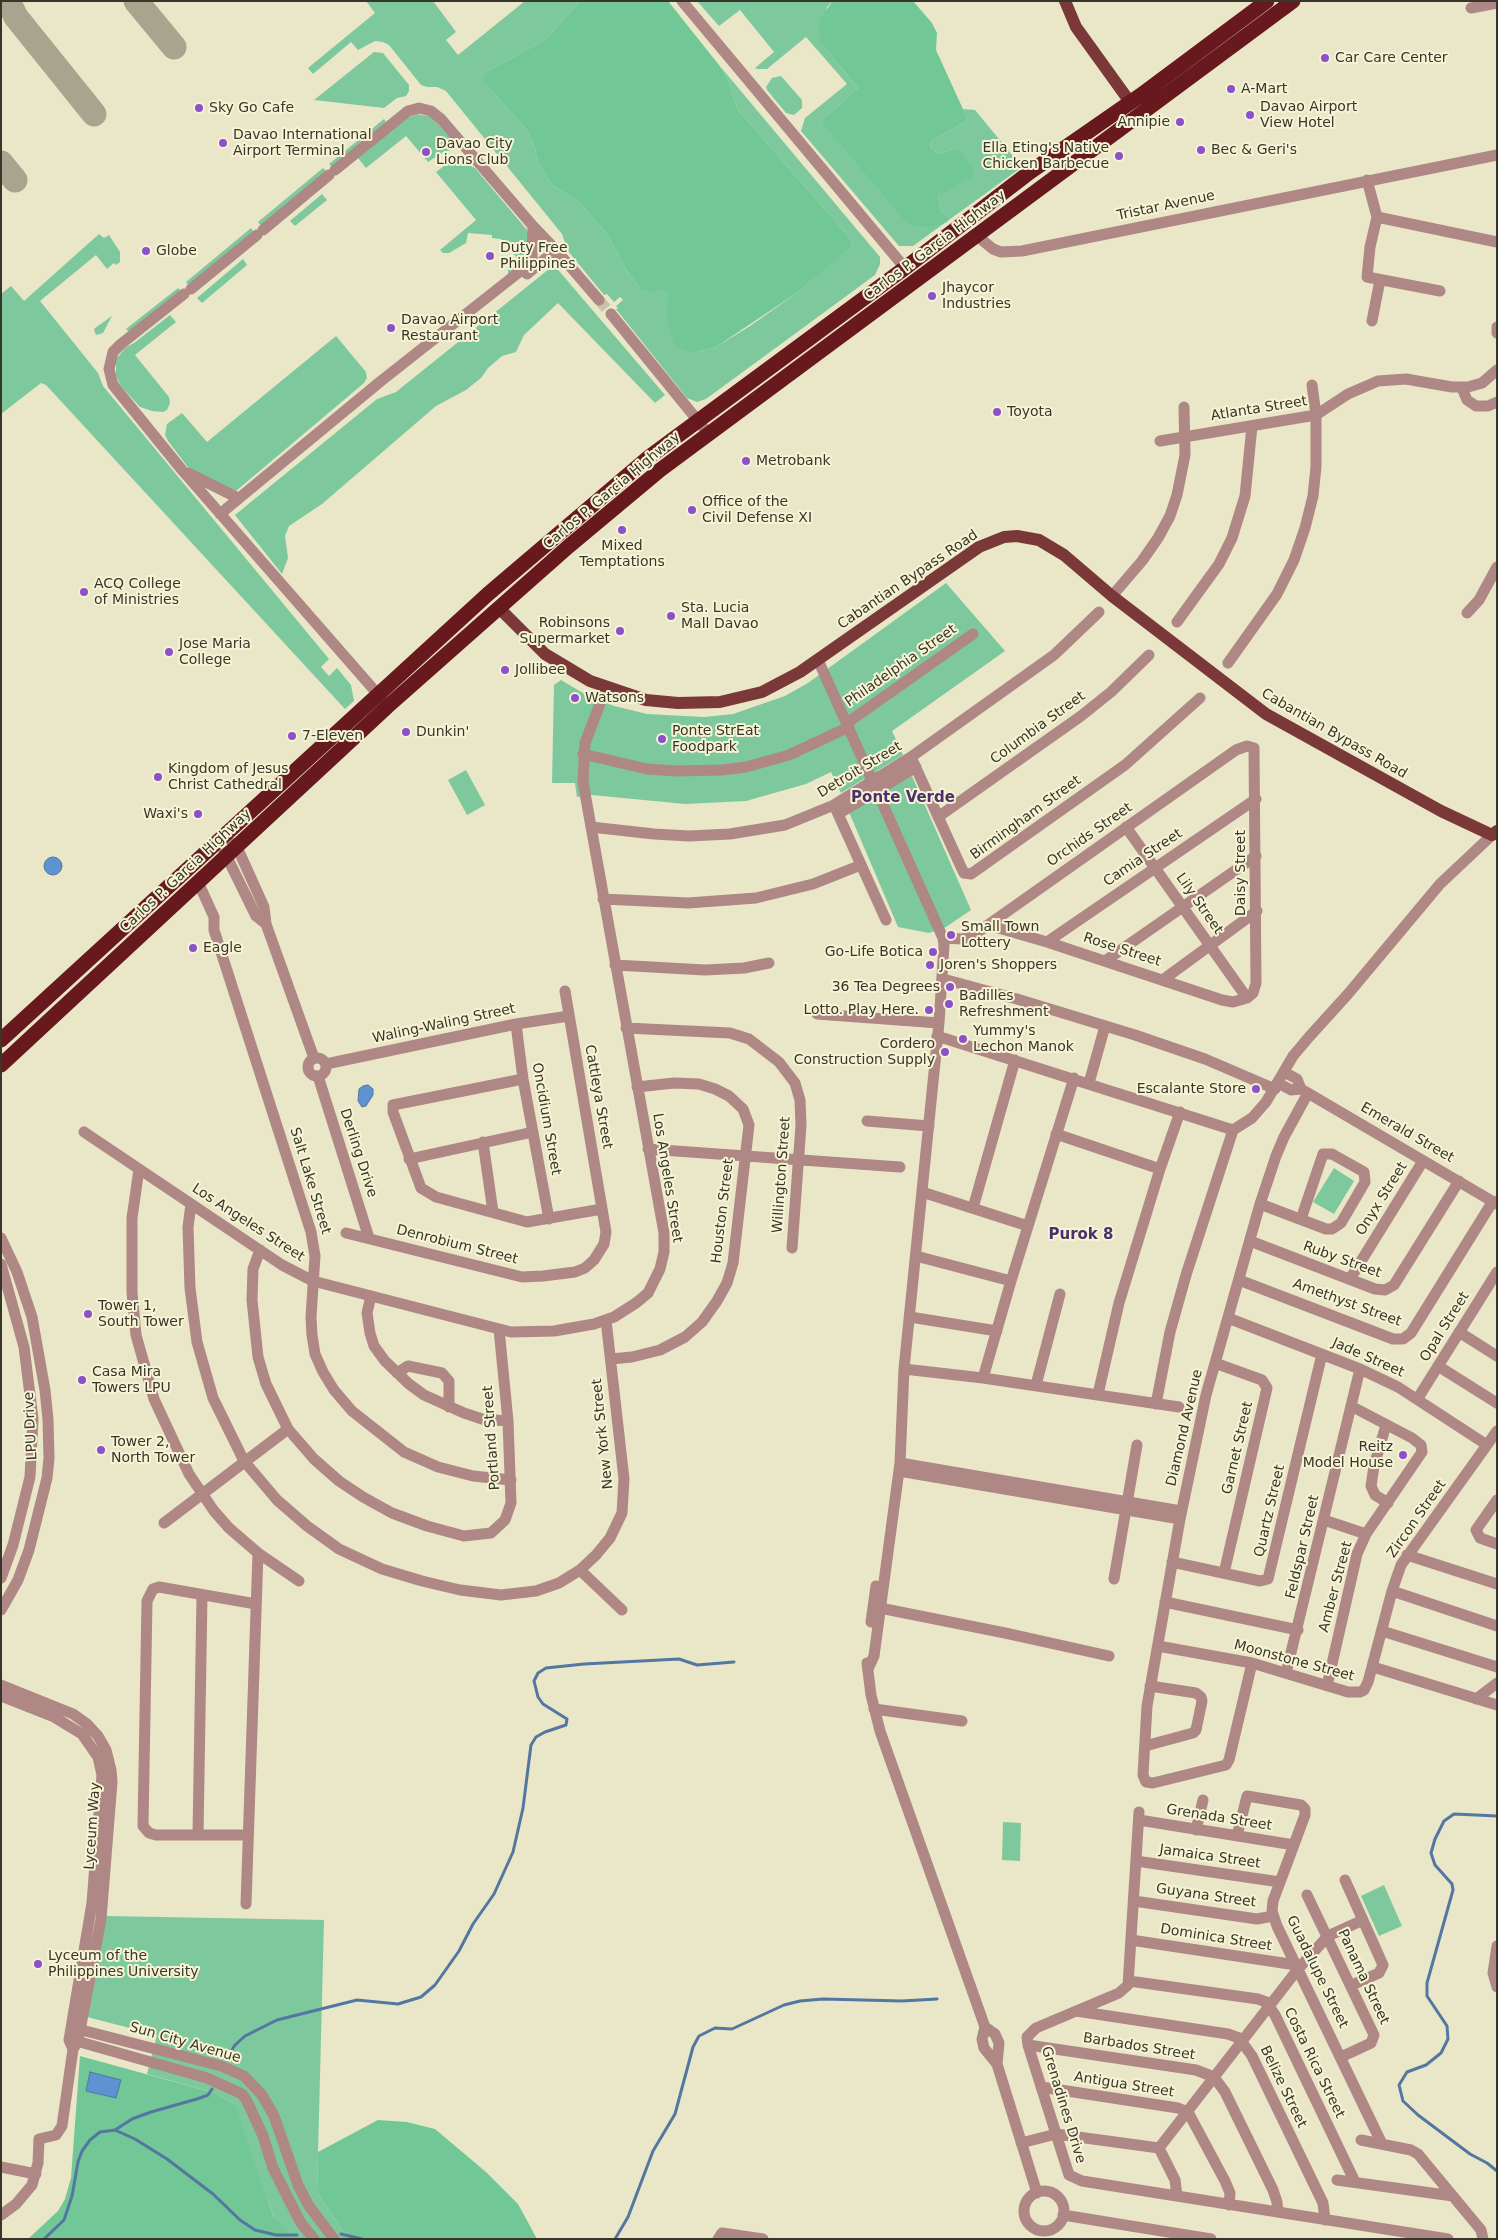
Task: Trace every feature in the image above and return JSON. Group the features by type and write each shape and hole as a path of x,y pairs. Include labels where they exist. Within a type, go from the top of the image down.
{"highway":[{"name":"Carlos P. Garcia Highway","path":"1,1040 378,694 557,534 698,420 905,268 1030,172 1130,102 1267,1"},
{"name":"Carlos P. Garcia Highway","path":"1,1066 388,706 660,470 907,289 976,235 1293,1"},
{"path":"1181,65 1190,78"},
{"path":"1030,172 1041,187"},
{"path":"907,289 905,268 931,270"}],"main road":[{"path":"1065,1 1076,27 1130,102"},
{"name":"Cabantian Bypass Road","path":"499,608 546,654 575,674 606,688 661,702 720,702 762,692 782,683 818,660 979,547 1004,537 1028,538 1051,546 1112,596 1266,714 1408,794 1494,833"}],"street":[{"path":"682,1 905,268"},
{"path":"1471,8 1497,3"},
{"path":"388,706 182,470 117,390 111,379 109,369 111,356 116,348 408,110 419,108 427,109 441,119 599,300"},
{"name":"Tristar Avenue","path":"976,235 987,246 1002,252 1022,250 1497,155"},
{"path":"1367,180 1377,217 1370,242 1367,277 1440,291"},
{"path":"1377,217 1497,242"},
{"path":"220,514 529,263 534,251 533,226"},
{"path":"386,378 390,380 396,378 556,250"},
{"path":"1372,321 1380,280"},
{"path":"611,314 708,433"},
{"path":"1497,327 1497,333"},
{"name":"Atlanta Street","path":"1160,441 1316,415 1377,378 1406,379 1462,388 1482,383 1497,370"},
{"path":"1228,663 1277,594 1294,560 1313,496 1316,415 1312,385"},
{"path":"1462,388 1467,400 1476,406 1488,406 1497,402"},
{"path":"1112,596 1142,561 1170,516 1182,477 1186,436 1184,407"},
{"path":"1177,622 1211,576 1232,538 1245,496 1252,426"},
{"path":"182,470 238,498"},
{"path":"1467,612 1479,600 1497,566"},
{"name":"Detroit Street","path":"591,827 689,836 730,834 785,825 836,809 914,762 1054,655 1099,612"},
{"name":"Philadelphia Street","path":"583,754 647,769 676,771 722,770 782,757 848,725 973,634"},
{"name":"Columbia Street","path":"938,817 1082,716 1111,692 1149,655"},
{"path":"818,660 943,938 943,979 904,1369 900,1467 874,1656 868,1669"},
{"name":"Los Angeles Street","path":"84,1132 282,1266 313,1281 511,1332 554,1331 594,1324 606,1320 636,1303 648,1293 660,1269 664,1252 664,1233 583,782 583,754 587,734 606,688"},
{"name":"Birmingham Street","path":"914,762 962,870 966,874 974,873 1125,765 1200,698"},
{"name":"Daisy Street","path":"1247,998 1253,993 1256,986 1256,799 1255,750 1252,746"},
{"name":"Orchids Street","path":"943,938 957,940 968,938 1236,750 1252,746"},
{"name":"Camia Street","path":"1047,942 1256,799"},
{"path":"836,809 886,920"},
{"name":"Lily Street","path":"1126,827 1247,998"},
{"path":"1156,1404 1170,1332 1232,1130 1252,1118 1276,1086 1293,1056 1308,1037 1348,994 1435,890 1494,833"},
{"path":"221,839 232,851 256,916 266,924 314,1058"},
{"path":"1105,961 1256,856"},
{"path":"603,899 688,903 756,898 813,884 861,865"},
{"name":"Salt Lake Street","path":"195,884 207,920 214,930 311,1232 315,1247 311,1317 315,1354 334,1390 352,1411 376,1432 412,1456 438,1467 473,1476 511,1480"},
{"path":"1164,980 1256,911"},
{"name":"Rose Street","path":"988,924 1228,1002 1247,998"},
{"path":"615,965 705,970 744,968 769,963"},
{"name":"Emerald Street","path":"943,979 1017,998 1205,1059 1276,1086 1304,1091 1495,1202"},
{"name":"Cattleya Street","path":"565,991 602,1209"},
{"path":"816,1014 939,1023"},
{"name":"Waling-Waling Street","path":"326,1064 516,1024 569,1016"},
{"name":"Oncidium Street","path":"516,1024 522,1079 549,1219"},
{"path":"1089,1083 1105,1026"},
{"name":"Willington Street","path":"626,1028 730,1033 749,1039 779,1062 795,1083 800,1100 801,1125 792,1248"},
{"path":"937,1036 1074,1078 1232,1130"},
{"path":"314,1058 321,1058 326,1064 323,1073 318,1076 310,1074 307,1067 308,1062 314,1058"},
{"path":"973,1208 1015,1060"},
{"name":"Emerald Street","path":"1284,1072 1297,1079 1304,1091"},
{"name":"Derling Drive","path":"318,1076 369,1238"},
{"path":"983,1378 1074,1078"},
{"path":"522,1079 393,1105 393,1112 417,1182 426,1192 527,1222 602,1209"},
{"name":"Houston Street","path":"611,1359 632,1357 660,1350 685,1337 702,1322 717,1301 727,1283 734,1263 749,1125 743,1109 729,1096 699,1084 674,1083 637,1087"},
{"name":"Diamond Avenue","path":"1252,1663 1226,1766 1153,1784 1146,1782 1143,1778 1150,1686 1199,1426 1260,1204 1284,1137 1304,1091"},
{"path":"1098,1394 1120,1302 1160,1169 1180,1112"},
{"path":"867,1121 929,1126"},
{"path":"409,1159 533,1132"},
{"path":"1056,1134 1160,1169"},
{"path":"483,1142 492,1212"},
{"path":"648,1149 900,1167"},
{"path":"1260,1204 1301,1219 1330,1229 1338,1226 1365,1182 1364,1172 1332,1154 1323,1154 1301,1219"},
{"name":"Onyx Street","path":"1350,1279 1424,1161"},
{"path":"138,1169 132,1218 132,1292 136,1335 154,1399 176,1449 201,1494 229,1528 258,1553 299,1581"},
{"name":"Ruby Street","path":"1250,1241 1380,1290 1390,1288 1394,1285 1459,1181"},
{"path":"922,1192 1028,1226"},
{"name":"Amethyst Street","path":"1239,1280 1393,1339 1403,1339 1411,1333 1495,1202"},
{"name":"New York Street","path":"191,1204 188,1247 190,1288 197,1342 213,1398 244,1461 277,1500 307,1526 340,1549 382,1569 460,1590 501,1596 536,1591 559,1583 580,1570 596,1555 619,1523 623,1505 624,1479 606,1320"},
{"name":"Denrobium Street","path":"346,1233 510,1274 543,1276 575,1272 585,1268 594,1260 604,1244 606,1232 602,1209"},
{"name":"LPU Drive","path":"1,1238 20,1279 34,1326 45,1390 49,1458 47,1478 29,1550 18,1580 1,1610"},
{"name":"Portland Street","path":"260,1250 253,1269 252,1300 258,1357 266,1384 288,1429 314,1459 339,1481 363,1497 401,1516 427,1526 464,1536 491,1533 499,1527 509,1512 511,1480 508,1421 499,1329"},
{"path":"916,1256 1011,1281"},
{"name":"LPU Drive","path":"1,1264 24,1347 33,1419 30,1477 13,1545 1,1578"},
{"name":"Opal Street","path":"1418,1398 1497,1272"},
{"path":"1036,1385 1060,1294"},
{"path":"370,1296 367,1313 374,1346 397,1373 424,1395 449,1407 482,1419 508,1421"},
{"path":"910,1317 996,1331"},
{"name":"Jade Street","path":"1228,1318 1360,1369 1418,1398 1487,1445"},
{"path":"1460,1332 1495,1352"},
{"name":"Quartz Street","path":"1172,1562 1260,1581 1266,1580 1270,1576 1322,1354"},
{"name":"Garnet Street","path":"1215,1363 1262,1380 1267,1388 1224,1573"},
{"path":"397,1373 408,1366 442,1373 449,1381 449,1407"},
{"path":"1438,1366 1497,1403"},
{"path":"904,1369 1036,1385 1179,1408"},
{"name":"Feldspar Street","path":"1286,1673 1360,1369"},
{"name":"Amber Street","path":"1327,1686 1354,1565 1366,1534 1422,1452 1419,1444 1351,1406"},
{"path":"1386,1425 1374,1466 1371,1486 1375,1495 1388,1503"},
{"path":"164,1523 288,1429"},
{"name":"Zircon Street","path":"1364,1690 1373,1667 1392,1591 1401,1565 1497,1431"},
{"path":"1114,1579 1137,1445"},
{"path":"900,1467 1181,1515"},
{"path":"897,1486 890,1499 867,1655 874,1708 910,1819 985,2027 995,2034 999,2043 997,2064 1037,2193"},
{"path":"1497,1501 1477,1528 1476,1533 1480,1538 1497,1544"},
{"path":"1324,1520 1366,1534"},
{"path":"246,1904 258,1553"},
{"path":"1407,1555 1497,1584"},
{"path":"580,1570 622,1610"},
{"path":"248,1835 156,1835 145,1830 142,1821 147,1602 153,1589 159,1588 256,1604"},
{"path":"1392,1591 1497,1626"},
{"path":"198,1835 202,1595"},
{"path":"1165,1602 1298,1630"},
{"path":"880,1608 1109,1656"},
{"path":"1382,1631 1497,1667"},
{"name":"Moonstone Street","path":"1158,1646 1252,1663 1348,1692 1364,1690"},
{"path":"1373,1667 1497,1706"},
{"path":"1476,1699 1497,1683"},
{"name":"Lyceum Way","path":"1,1685 73,1714 87,1724 98,1736 106,1750 111,1770 110,1812 100,1918 76,2028"},
{"path":"1145,1746 1193,1733 1196,1730 1202,1701 1201,1696 1196,1693 1150,1686"},
{"name":"Lyceum Way","path":"1,1696 54,1717 82,1734 98,1757 102,1774 92,1903 76,2028"},
{"path":"874,1708 962,1721"},
{"name":"Guadalupe Street","path":"1237,1836 1247,1796 1301,1805 1305,1809 1305,1815 1273,1901 1274,1916 1382,2144"},
{"path":"1196,1830 1203,1800"},
{"name":"Grenada Street","path":"1136,1861 1139,1816 1196,1830 1294,1845"},
{"path":"1129,1980 1136,1861"},
{"name":"Jamaica Street","path":"1136,1861 1280,1882"},
{"path":"1344,1880 1383,1962 1383,1968 1379,1973 1352,1985"},
{"name":"Panama Street","path":"1307,1895 1374,2032 1374,2038 1371,2043 1341,2057"},
{"name":"Guyana Street","path":"1134,1900 1257,1919 1274,1916"},
{"path":"1159,2148 1270,2006 1297,1967 1328,1936 1363,1920"},
{"name":"Dominica Street","path":"1131,1940 1297,1967"},
{"path":"1497,1946 1494,1978 1497,1987"},
{"name":"Costa Rica Street","path":"1129,1980 1258,1999 1270,2006 1355,2182"},
{"name":"Grenadines Drive","path":"1129,1980 1122,1991 1032,2031 1027,2037 1067,2172 1072,2178 1448,2239"},
{"name":"Belize Street","path":"1076,2011 1228,2034 1242,2042 1252,2056 1323,2203 1324,2220"},
{"path":"1,2215 25,2195 36,2174 39,2139 56,2135 62,2126 76,2028"},
{"name":"Sun City Avenue","path":"76,2028 221,2066 244,2076 255,2085 274,2116 298,2185 309,2206 334,2239"},
{"name":"Sun City Avenue","path":"74,2044 207,2078 242,2094 263,2136 273,2168 301,2223 314,2239"},
{"name":"Barbados Street","path":"1028,2045 1196,2070 1214,2078"},
{"path":"161,2065 164,2051"},
{"path":"1214,2078 1222,2086 1273,2190 1278,2212"},
{"name":"Antigua Street","path":"1041,2087 1178,2108 1188,2112 1226,2181 1230,2193 1229,2204"},
{"path":"1021,2143 1056,2134 1159,2148"},
{"path":"1361,2140 1415,2152 1481,2230 1483,2239"},
{"path":"1159,2148 1175,2180 1177,2196"},
{"path":"1,2167 36,2174"},
{"path":"1337,2180 1453,2196"},
{"path":"1045,2192 1057,2196 1064,2207 1064,2215 1055,2228 1033,2234 1024,2211 1027,2202 1037,2193 1045,2192"},
{"path":"1064,2215 1211,2239"},
{"path":"720,2236 763,2239"}],"green space":[{"path":"366,1 433,1 456,32 446,40 458,55 525,1 580,1 545,40 490,70 485,84 527,130 534,145 538,162 552,185 580,203 607,234 626,269 640,289 662,288 668,292 668,303 693,353 716,347 750,326 798,292 852,244 851,239 738,110 728,80 719,65 880,257 880,264 875,275 706,399 697,402 687,398 616,309 618,308 616,306 623,300 620,297 614,302 607,294 604,295 568,251 562,234 446,91 437,87 421,85 389,45 383,42 375,41 358,50 351,42 313,74 308,68 375,13"},
{"path":"580,1 668,1 719,65 728,80 738,110 851,239 852,244 849,248 798,292 716,347 693,353 676,346 667,319 668,292 662,289 653,293 640,289 626,269 607,234 580,203 552,185 538,162 534,145 527,130 485,84 484,77 490,70 545,40"},
{"path":"697,1 833,1 827,7 820,42 858,88 821,121 949,218 940,210 938,195 943,192 954,149 939,154 930,147 931,141 965,122 967,118 963,109 975,110 1022,167 913,246 899,246 801,131 805,118 847,84 806,37 767,69 755,68 774,52 740,10 719,26"},
{"path":"833,1 913,1 932,23 937,33 936,50 967,118 965,122 931,141 930,147 939,154 954,149 961,151 973,168 974,174 971,178 938,195 940,210 949,218 947,222 928,227 916,226 906,222 821,121 858,88 820,42 819,29 821,17"},
{"path":"374,52 383,53 409,85 409,91 406,96 397,98 384,108 314,100"},
{"path":"781,76 802,100 802,108 794,115 786,113 766,87 772,78"},
{"path":"417,114 432,117 459,148 443,152 428,162 406,136 366,168 358,158 406,118"},
{"path":"384,119 386,122 332,167 329,164"},
{"path":"460,161 475,168 527,230 530,255 508,277 508,270 519,260 501,239 492,238 492,235 468,233 466,243 449,253 443,253 440,250 476,220 436,172 448,163"},
{"path":"323,168 327,172 261,226 258,222"},
{"path":"322,194 327,200 295,226 290,221"},
{"path":"251,228 254,232 189,286 186,282"},
{"path":"99,234 104,238 109,235 120,252 120,262 116,265 114,263 107,269 96,255 40,301 98,373 103,386 329,659 321,667 329,676 337,668 351,685 354,701 345,709 46,385 41,383 1,414 1,294 11,286 24,301"},
{"path":"243,259 247,265 202,303 197,298"},
{"path":"554,265 665,395 655,403 558,303 524,335 516,352 502,356 488,368 481,378 466,390 436,406 322,504 289,526 285,536 288,558 282,574 235,515 377,399 396,392"},
{"path":"178,288 181,291 129,332 126,329"},
{"path":"170,315 176,322 135,355 169,397 170,403 167,410 163,412 152,411 140,407 120,385 116,375 116,359 126,347"},
{"path":"112,316 103,333 96,335 95,328"},
{"path":"336,336 366,372 367,378 364,383 236,491 190,470 165,435 167,424 182,413 207,442"},
{"path":"946,583 1005,651 892,731 903,755 877,771 886,790 912,776 971,910 946,927 929,933 898,927 849,812 872,798 864,779 841,793 831,772 806,784 746,801 685,804 592,795 577,797 575,783 552,783 554,685 561,680 588,696 614,706 647,714 704,717 733,714 785,696 808,683"},
{"path":"466,770 485,805 467,815 448,780"},
{"path":"1334,1168 1354,1181 1334,1214 1313,1202"},
{"path":"1003,1822 1021,1823 1020,1861 1002,1860"},
{"path":"1384,1885 1402,1926 1379,1936 1361,1896"},
{"path":"106,1916 324,1920 317,2193 349,2239 255,2239 274,2217 232,2103 215,2093 147,2074 157,2035 87,2017"},
{"path":"80,2056 215,2093 232,2103 236,2108 274,2218 295,2239 28,2239 58,2211 65,2199 71,2178"},
{"path":"378,2120 407,2122 435,2129 486,2172 518,2204 537,2239 349,2239 317,2193 318,2152"}],"water":[{"path":"53,857 59,860 62,866 59,872 53,875 47,872 44,866 47,860"},
{"path":"368,1085 373,1089 373,1095 366,1106 362,1107 358,1101 359,1089"},
{"path":"90,2072 121,2080 116,2098 86,2091"}],"waterway":[{"path":"226,2059 235,2045 245,2036 277,2020 357,2000 398,2004 421,1997 435,1985 459,1951 473,1924 494,1894 513,1852 523,1808 531,1745 536,1737 566,1725 567,1719 543,1704 538,1697 534,1681 538,1673 546,1668 584,1664 679,1659 697,1665 734,1662"},
{"path":"1497,1816 1454,1814 1444,1821 1435,1839 1431,1853 1435,1865 1452,1884 1453,1890 1427,1983 1427,1996 1447,2026 1448,2039 1441,2053 1426,2065 1407,2072 1399,2085 1403,2101 1418,2115 1470,2154 1497,2171"},
{"path":"615,2239 628,2217 653,2151 675,2114 693,2047 699,2036 715,2028 732,2029 784,2005 800,2001 823,1999 902,2001 937,1999"},
{"path":"115,2130 132,2119 208,2095 212,2089"},
{"path":"44,2239 64,2220 72,2196 78,2162 82,2151 90,2140 100,2132 115,2130 135,2139 167,2159 213,2194 240,2220 255,2230 276,2235 297,2235"},
{"path":"341,2234 362,2239"}],"taxiway":[{"path":"8,1 16,17 94,114"},
{"path":"136,1 174,47"},
{"path":"1,163 15,180"}],"tunnel":[{"path":"599,300 611,314"}],"place":[{"name":"Car Care Center","path":"1325,58"},
{"name":"A-Mart","path":"1231,89"},
{"name":"Sky Go Cafe","path":"199,108"},
{"name":"Davao Airport View Hotel","path":"1250,115"},
{"name":"Annipie","path":"1180,122"},
{"name":"Davao International Airport Terminal","path":"223,143"},
{"name":"Bec & Geri's","path":"1201,150"},
{"name":"Davao City Lions Club","path":"426,152"},
{"name":"Ella Eting's Native Chicken Barbecue","path":"1119,156"},
{"name":"Globe","path":"146,251"},
{"name":"Duty Free Philippines","path":"490,256"},
{"name":"Jhaycor Industries","path":"932,296"},
{"name":"Davao Airport Restaurant","path":"391,328"},
{"name":"Toyota","path":"997,412"},
{"name":"Metrobank","path":"746,461"},
{"name":"Office of the Civil Defense XI","path":"692,510"},
{"name":"Mixed Temptations","path":"622,530"},
{"name":"ACQ College of Ministries","path":"84,592"},
{"name":"Sta. Lucia Mall Davao","path":"671,616"},
{"name":"Robinsons Supermarket","path":"620,631"},
{"name":"Jose Maria College","path":"169,652"},
{"name":"Jollibee","path":"505,670"},
{"name":"Watsons","path":"575,698"},
{"name":"Dunkin'","path":"406,732"},
{"name":"7-Eleven","path":"292,736"},
{"name":"Ponte StrEat Foodpark","path":"662,739"},
{"name":"Kingdom of Jesus Christ Cathedral","path":"158,777"},
{"name":"Waxi's","path":"198,814"},
{"name":"Small Town Lottery","path":"951,935"},
{"name":"Eagle","path":"193,948"},
{"name":"Go-Life Botica","path":"933,952"},
{"name":"Joren's Shoppers","path":"930,965"},
{"name":"36 Tea Degrees","path":"950,987"},
{"name":"Badilles Refreshment","path":"949,1004"},
{"name":"Lotto. Play Here.","path":"929,1010"},
{"name":"Yummy's Lechon Manok","path":"963,1039"},
{"name":"Cordero Construction Supply","path":"945,1052"},
{"name":"Escalante Store","path":"1256,1089"},
{"name":"Tower 1, South Tower","path":"88,1314"},
{"name":"Casa Mira Towers LPU","path":"82,1380"},
{"name":"Tower 2, North Tower","path":"101,1450"},
{"name":"Reitz Model House","path":"1403,1455"},
{"name":"Lyceum of the Philippines University","path":"38,1964"}],"district":[{"name":"Ponte Verde","path":"903,798"},
{"name":"Purok 8","path":"1081,1235"}]}
